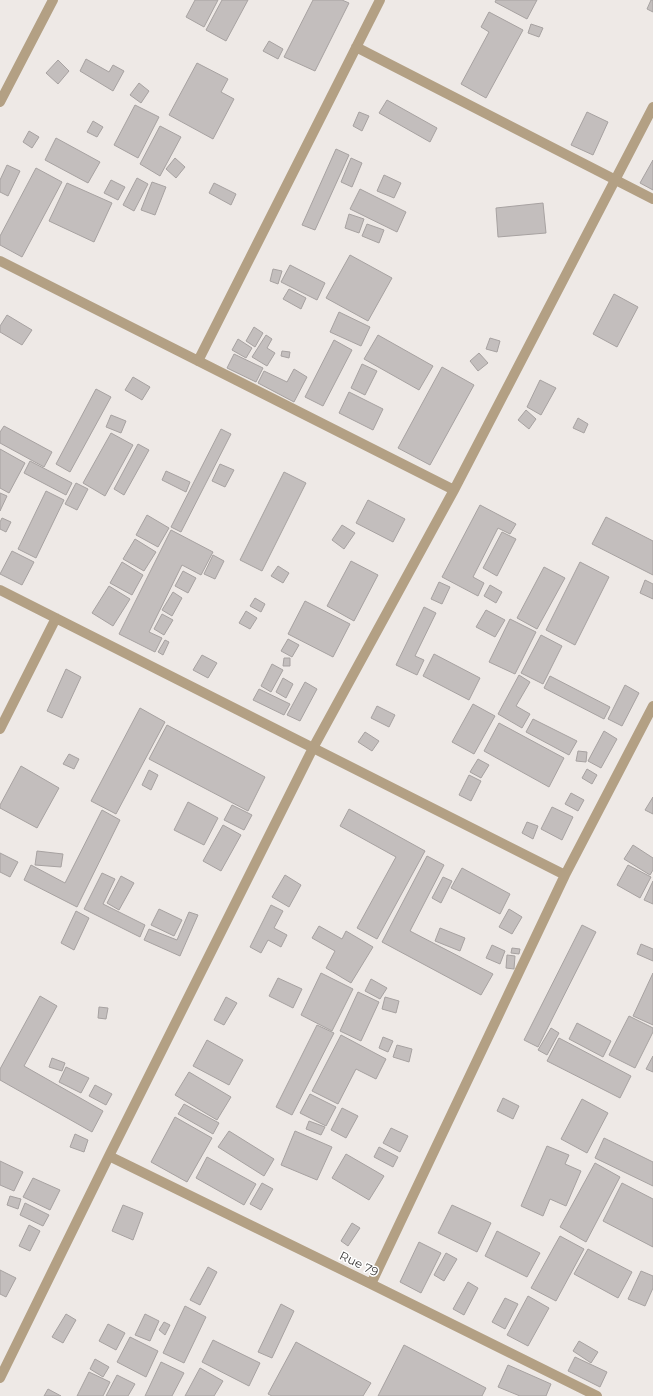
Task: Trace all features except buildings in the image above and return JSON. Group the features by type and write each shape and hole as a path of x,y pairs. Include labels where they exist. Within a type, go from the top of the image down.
{"street":[{"path":"0,102 53,0"},
{"path":"198,361 380,0"},
{"path":"356,47 653,199"},
{"path":"0,1378 109,1156 314,748 454,490 653,107"},
{"path":"0,261 454,490"},
{"path":"0,590 565,875"},
{"path":"0,729 56,618"},
{"path":"371,1284 565,875 653,706"},
{"name":"Rue 79","path":"109,1156 597,1396"}]}
